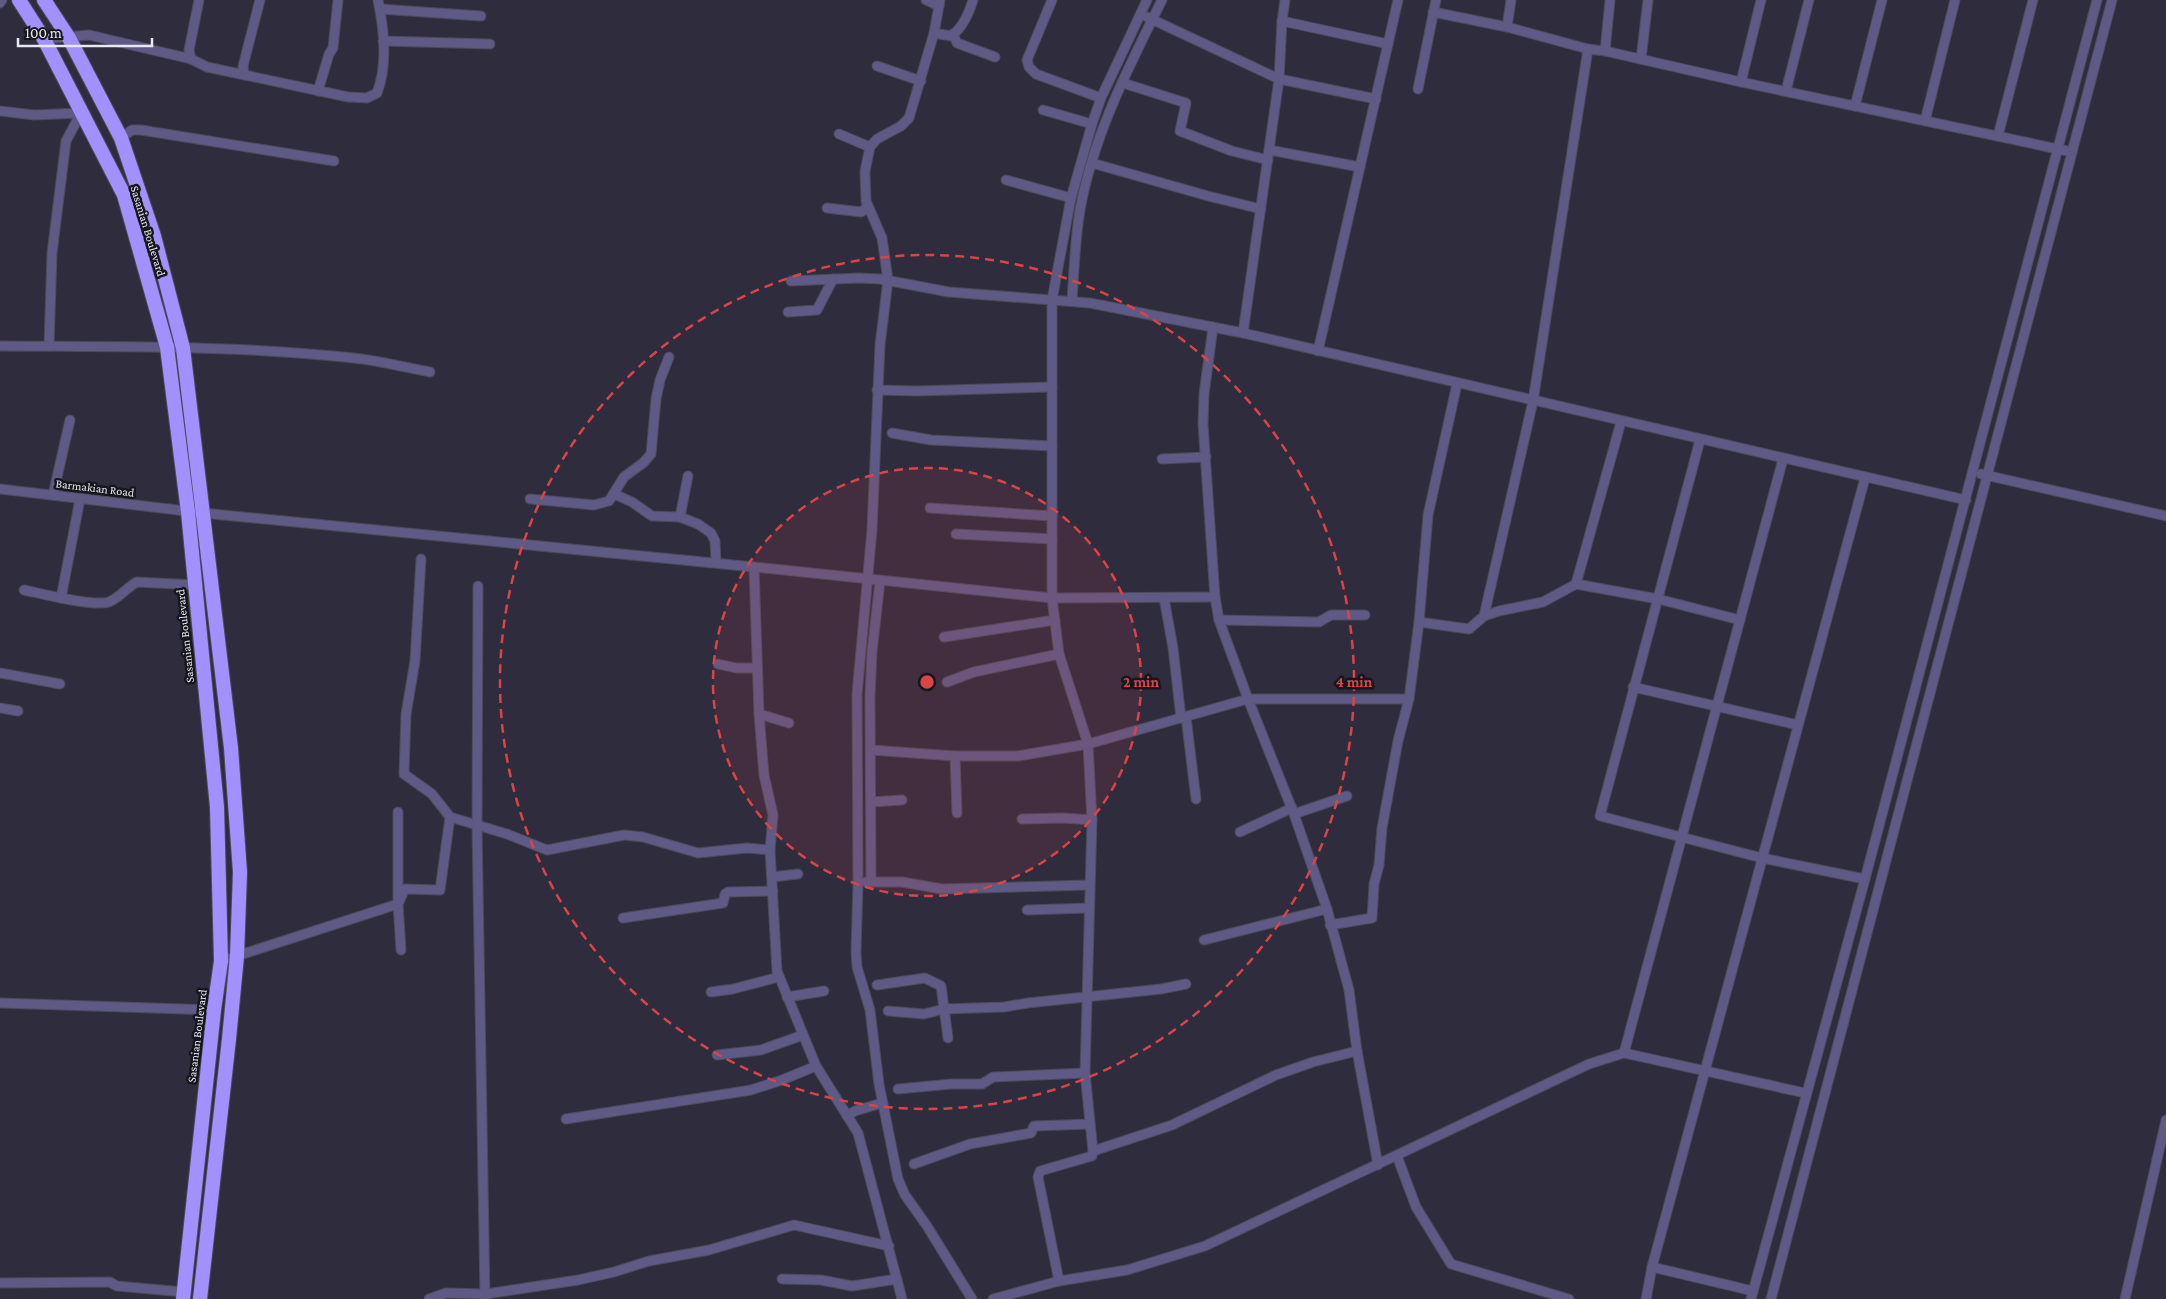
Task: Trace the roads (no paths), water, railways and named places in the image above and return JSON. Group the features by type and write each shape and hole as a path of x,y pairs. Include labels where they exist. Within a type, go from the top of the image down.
{"highway":[{"name":"Sasanian Boulevard","path":"19,0 44,40 124,196 167,347 188,512 218,807 221,961 183,1296"},
{"name":"Sasanian Boulevard","path":"44,0 69,38 121,138 154,236 182,348 232,758 240,872 236,956 229,1040 200,1299"}],"street":[{"path":"191,58 190,50 199,0"},
{"path":"244,75 243,66 260,0"},
{"path":"318,91 329,54 334,48 338,0"},
{"path":"926,0 940,3 934,34 909,118 901,126 877,139 870,147 865,171 864,186 868,207 882,238 888,280 877,390 872,530 866,579 857,694 857,967 870,1010 882,1103 898,1180 905,1195 927,1226 972,1299"},
{"path":"953,34 968,15 973,0"},
{"path":"1052,0 1027,60 1028,67 1036,74 1100,102 1110,110"},
{"path":"1059,1281 1038,1173 1092,1156 1093,1151 1085,1073 1089,998 1089,908 1092,820 1088,744 1059,654 1052,598 1052,300 1071,198 1092,124 1100,102 1147,0"},
{"path":"1072,301 1080,210 1092,163 1110,110 1162,0"},
{"path":"1243,333 1279,79 1285,0"},
{"path":"1318,351 1398,0"},
{"path":"1418,90 1436,0"},
{"path":"1507,27 1511,0"},
{"path":"1605,51 1610,0"},
{"path":"1641,59 1648,0"},
{"path":"1742,82 1761,0"},
{"path":"1786,91 1809,0"},
{"path":"1856,106 1882,0"},
{"path":"1925,121 1955,0"},
{"path":"1998,136 2033,0"},
{"path":"1652,1267 1752,1295 1966,500 2097,0"},
{"path":"1770,1299 2112,0"},
{"path":"44,40 89,35 191,58 207,67 348,97 367,98 377,93 381,82 383,24 379,5 481,16"},
{"path":"1433,12 1507,27 1588,49 1605,51 2072,152"},
{"path":"1140,14 1279,79 1376,100"},
{"path":"1282,21 1388,44"},
{"path":"934,34 953,34"},
{"path":"953,34 957,43 995,57"},
{"path":"383,41 490,44"},
{"path":"1484,616 1533,401 1588,49"},
{"path":"877,66 921,81"},
{"path":"1123,83 1186,103 1180,131 1232,151 1268,160"},
{"path":"1043,110 1092,124"},
{"path":"0,111 34,115 81,112"},
{"path":"49,346 52,253 65,151 69,133 81,112"},
{"path":"121,138 132,130 141,130 334,161"},
{"path":"839,134 870,147"},
{"path":"1269,150 1360,166"},
{"path":"1092,163 1261,209"},
{"path":"1006,180 1071,198"},
{"path":"827,208 861,212 868,207"},
{"path":"791,281 859,278 888,280 949,292 1072,301 1213,327 1966,500"},
{"path":"788,312 817,310 833,279"},
{"path":"1213,327 1204,394 1203,424 1215,597 1219,620 1293,811 1327,909 1330,926 1349,990 1357,1051 1378,1165"},
{"path":"0,346 167,347 280,352 364,360 430,372"},
{"path":"530,499 594,505 609,501 624,478 651,454 656,399 660,380 669,357"},
{"path":"1330,926 1372,918 1374,884 1379,864 1382,828 1398,741 1409,699 1419,622 1428,515 1457,384"},
{"path":"877,390 1052,387"},
{"path":"53,495 70,420"},
{"path":"1576,584 1621,422"},
{"path":"892,433 931,440 1052,446"},
{"path":"1700,440 1600,816 1762,858 1865,879"},
{"path":"1162,460 1206,457"},
{"path":"1624,1053 1783,459"},
{"path":"1973,472 2166,516"},
{"path":"680,517 688,476"},
{"path":"1646,1299 1652,1267 1865,478"},
{"name":"Barmakian Road","path":"0,489 202,514 716,563 1071,600 1215,597"},
{"path":"614,494 632,502 652,516 680,517 698,524 710,533 715,541 716,563"},
{"path":"61,598 80,498"},
{"path":"930,508 1052,516"},
{"path":"956,534 1052,539"},
{"path":"421,559 416,661 406,714 404,774 432,794 450,817 507,834 547,850 624,835 643,837 698,854 747,848 770,850"},
{"path":"754,567 759,714 764,774 772,815 770,850 779,977 816,1066 858,1133 902,1299"},
{"path":"871,881 870,696 872,652 880,581"},
{"path":"24,590 61,598 106,603 120,596 137,582 195,585"},
{"path":"1419,622 1468,628 1475,625 1484,616 1498,611 1543,602 1576,584 1658,599 1740,620"},
{"path":"478,586 476,826 486,1297"},
{"path":"1164,598 1196,799"},
{"path":"1219,620 1319,622 1331,614 1365,615"},
{"path":"944,637 1055,620"},
{"path":"947,682 974,672 1059,654"},
{"path":"718,664 736,668 757,668"},
{"path":"0,674 60,684"},
{"path":"1633,687 1798,725"},
{"path":"871,750 955,756 1018,756 1088,744 1248,699 1409,699"},
{"path":"0,708 18,711"},
{"path":"759,714 789,723"},
{"path":"955,756 957,813"},
{"path":"1240,832 1293,811 1347,796"},
{"path":"871,802 902,800"},
{"path":"398,812 398,904 401,950"},
{"path":"221,961 398,904 405,889 440,890 450,817"},
{"path":"1022,819 1062,818 1092,820"},
{"path":"772,877 798,874"},
{"path":"858,882 902,882 942,889 1090,885"},
{"path":"622,918 723,903 728,892 773,891"},
{"path":"1027,910 1089,908"},
{"path":"1204,940 1327,909"},
{"path":"711,992 733,989 779,977"},
{"path":"877,985 924,978 941,986 948,1038"},
{"path":"888,1012 924,1014 944,1009 1004,1007 1028,1002 1089,998 1186,984"},
{"path":"787,997 824,991"},
{"path":"0,1003 214,1010"},
{"path":"717,1055 761,1050 803,1035"},
{"path":"1093,1151 1172,1126 1276,1075 1313,1062 1357,1051"},
{"path":"993,1299 1059,1281 1127,1270 1205,1246 1589,1064 1624,1053 1806,1094"},
{"path":"566,1119 751,1090 816,1066"},
{"path":"898,1089 951,1084 982,1084 993,1077 1085,1073"},
{"path":"847,1116 855,1111 882,1103"},
{"path":"2125,1299 2166,1120"},
{"path":"914,1164 970,1144 1030,1133 1034,1126 1090,1124"},
{"path":"1397,1156 1416,1207 1451,1264 1569,1299"},
{"path":"429,1299 446,1293 486,1297 578,1280 614,1272 649,1260 709,1250 794,1225 889,1246"},
{"path":"782,1279 821,1280 852,1286 897,1279"},
{"path":"0,1283 110,1282 114,1286 183,1296"}]}
